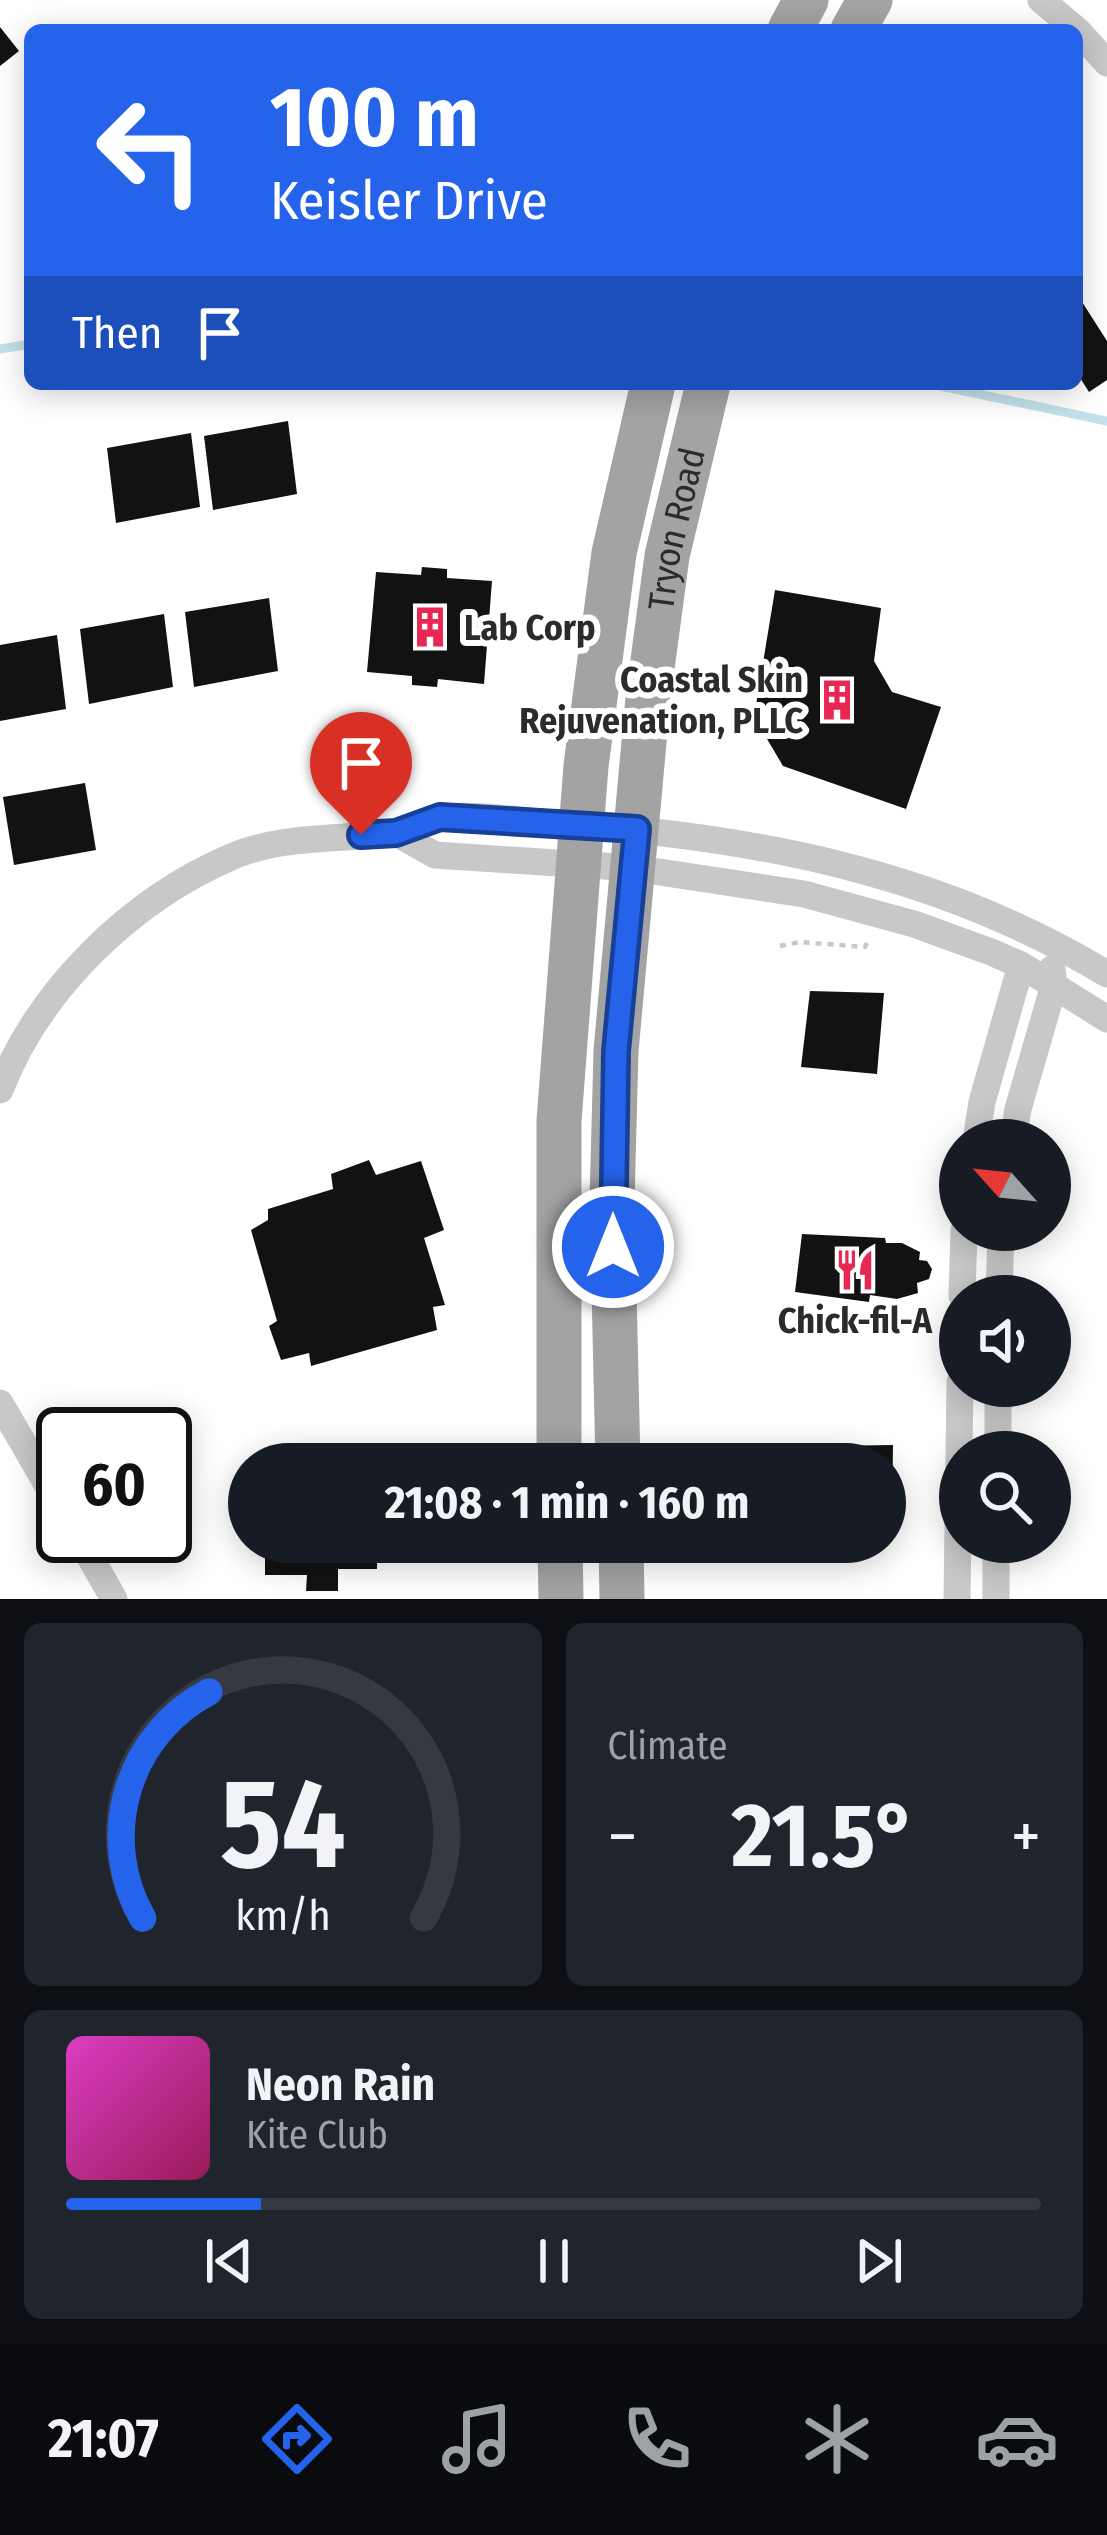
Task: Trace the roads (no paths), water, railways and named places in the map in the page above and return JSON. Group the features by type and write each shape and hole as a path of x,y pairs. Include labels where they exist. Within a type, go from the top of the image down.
{"main road":[{"name":"Tryon Road","path":"559,1443 559,1121 580,844 614,553 652,390"},
{"name":"Tryon Road","path":"618,1443 614,1125 635,849 667,556 707,390"},
{"path":"560,1563 561,1599"}],"street":[{"path":"1041,0 1070,24"},
{"path":"1083,37 1107,63"},
{"path":"0,1090 12,1059 68,980 132,918 189,878 236,855 326,836 396,833 440,817 580,844 635,849 752,844 839,862 926,888 1049,940 1107,974"},
{"path":"396,833 435,855 580,844 635,849 914,924 1021,965 1107,1018"},
{"path":"979,1119 1021,965 1049,940"},
{"path":"1016,1119 1054,985 1049,940"},
{"path":"0,1403 36,1465"},
{"path":"957,1599 960,1407"},
{"path":"93,1563 114,1599"},
{"path":"996,1563 996,1599"}],"waterway":[{"path":"0,349 24,345"},
{"path":"960,390 1107,421"}],"place":[{"name":"Lab Corp","path":"430,627"},
{"name":"Coastal Skin Rejuvenation, PLLC","path":"837,700"},
{"name":"Chick-fil-A","path":"855,1270"}]}
